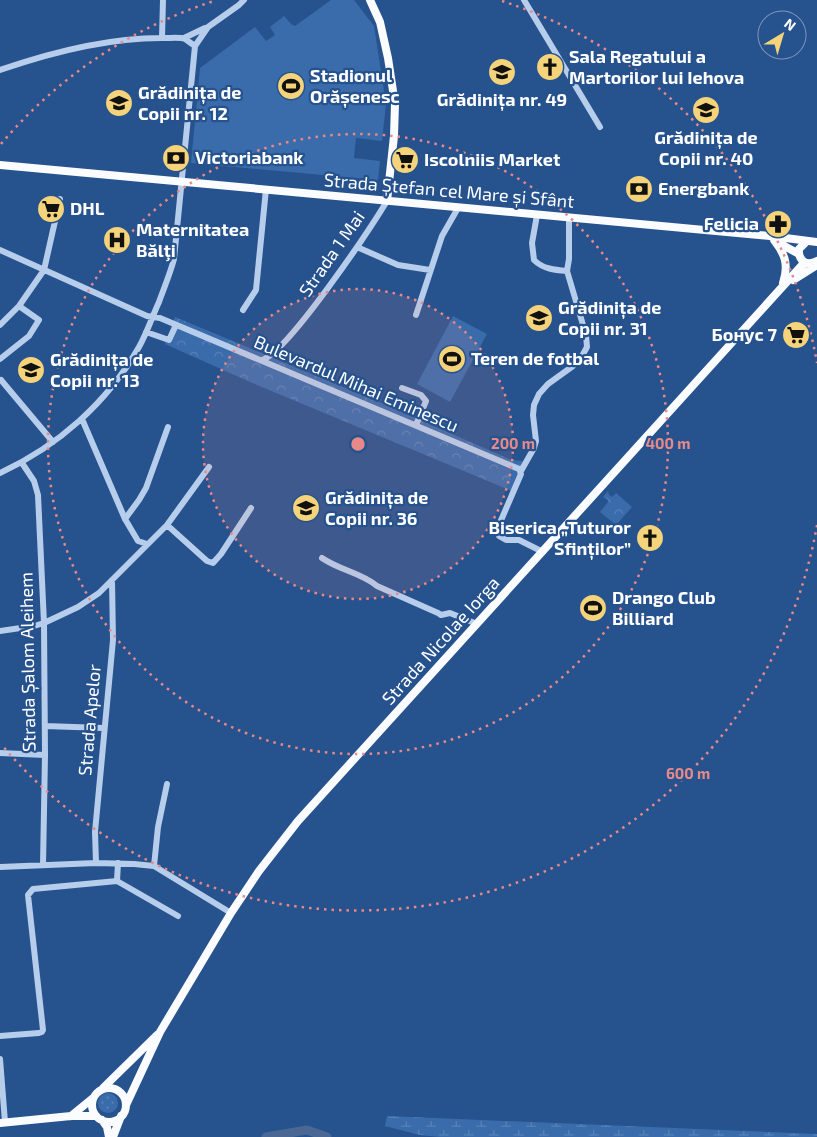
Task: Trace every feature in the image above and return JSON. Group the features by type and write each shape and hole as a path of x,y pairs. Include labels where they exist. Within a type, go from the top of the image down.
{"main road":[{"name":"Strada 1 Mai","path":"370,0 380,22 388,58 394,104 394,136 386,201"},
{"name":"Strada Ștefan cel Mare și Sfânt","path":"0,165 569,217 813,242"},
{"path":"772,238 801,259 812,264 817,263"},
{"path":"772,238 781,248 786,260 784,284"},
{"name":"Strada Nicolae Iorga","path":"126,1104 160,1032 231,913 259,872 298,822 776,295 801,259 802,244 813,242"},
{"path":"784,284 817,263"},
{"name":"Strada Nicolae Iorga","path":"101,1090 160,1032"},
{"path":"71,1116 101,1090 112,1088 117,1090 126,1104 113,1137"},
{"path":"93,1098 92,1108 106,1127 109,1137"},
{"path":"3,1123 71,1116 112,1121 121,1116"}],"street":[{"path":"162,38 163,0"},
{"path":"0,70 25,61 109,43 184,38 208,27 244,0"},
{"path":"524,0 600,127"},
{"path":"0,473 22,463 82,419 121,375 146,332 174,259 195,46 208,27"},
{"path":"184,38 195,46"},
{"path":"243,310 256,290 266,189"},
{"path":"0,325 19,306 44,270 60,199"},
{"name":"Strada 1 Mai","path":"262,360 271,356 298,326 357,247 386,201"},
{"path":"416,316 442,236 458,208"},
{"path":"537,215 532,243 534,260 540,265 551,269 567,271"},
{"path":"543,552 519,540 506,540 499,536 499,525 521,470 534,448 536,441 533,415 534,405 539,394 548,384 573,366 581,358 587,347 586,335 567,271 569,258 569,217"},
{"path":"357,247 398,265 430,270"},
{"name":"Bulevardul Mihai Eminescu","path":"0,250 152,318 160,318 262,360 521,470"},
{"path":"0,360 29,336 39,320 19,306"},
{"path":"146,332 169,340 176,325"},
{"path":"1,380 53,442"},
{"path":"402,388 421,395 426,401 416,425"},
{"path":"82,419 125,519 138,541 147,544"},
{"path":"125,519 140,500 146,488 168,427"},
{"name":"Strada Șalom Aleihem","path":"22,463 34,481 38,495 44,623 45,754 43,865"},
{"path":"0,631 44,623 90,600 106,588 167,525 209,467"},
{"path":"167,525 207,561 212,563 221,554 251,508"},
{"path":"322,558 329,563 369,580 377,586 438,613 450,612 477,624"},
{"name":"Strada Apelor","path":"96,863 95,832 113,640 112,580"},
{"path":"45,726 104,728"},
{"path":"0,753 45,754"},
{"path":"154,866 158,827 167,784"},
{"path":"0,867 96,863 154,866 231,913"},
{"path":"117,881 118,863"},
{"path":"0,1036 38,1033 43,1030 28,895 34,889 117,881 178,916"},
{"path":"0,1059 3,1123"}],"green space":[{"name":"Stadionul Orășenesc","path":"331,0 354,0 374,26 386,104 382,141 356,138 354,158 380,161 378,180 191,163 200,68 255,27 266,41 275,35 270,27 284,16 295,26"},
{"name":"Teren de fotbal","path":"453,316 487,334 450,402 417,384"},
{"path":"175,317 512,460 523,461 512,491 250,382 165,344"},
{"path":"608,491 612,497 616,493 632,507 616,525 600,512 608,502 603,497"},
{"path":"108,1093 115,1096 118,1103 115,1110 108,1113 101,1110 98,1103 101,1096"},
{"path":"387,1116 817,1134 817,1137 440,1137 420,1135 385,1126"}],"waterway":[{"path":"266,1137 307,1130 327,1137"}],"place":[{"name":"Sala Regatului a Martorilor lui Iehova","path":"550,67"},
{"name":"Grădinița nr. 49","path":"502,72"},
{"name":"Stadionul Orășenesc","path":"291,86"},
{"name":"Grădinița de Copii nr. 12","path":"119,103"},
{"name":"Grădinița de Copii nr. 40","path":"706,110"},
{"name":"Victoriabank","path":"176,158"},
{"name":"Iscolniis Market","path":"405,160"},
{"name":"Energbank","path":"639,189"},
{"name":"DHL","path":"51,209"},
{"name":"Felicia","path":"778,224"},
{"name":"Maternitatea Bălţi","path":"117,240"},
{"name":"Grădinița de Copii nr. 31","path":"539,318"},
{"name":"Бонус 7","path":"796,335"},
{"name":"Teren de fotbal","path":"452,359"},
{"name":"Grădinița de Copii nr. 13","path":"31,370"},
{"name":"Grădinița de Copii nr. 36","path":"306,508"},
{"name":"Biserica „Tuturor Sfinților”","path":"650,538"},
{"name":"Drango Club Billiard","path":"593,608"}]}
